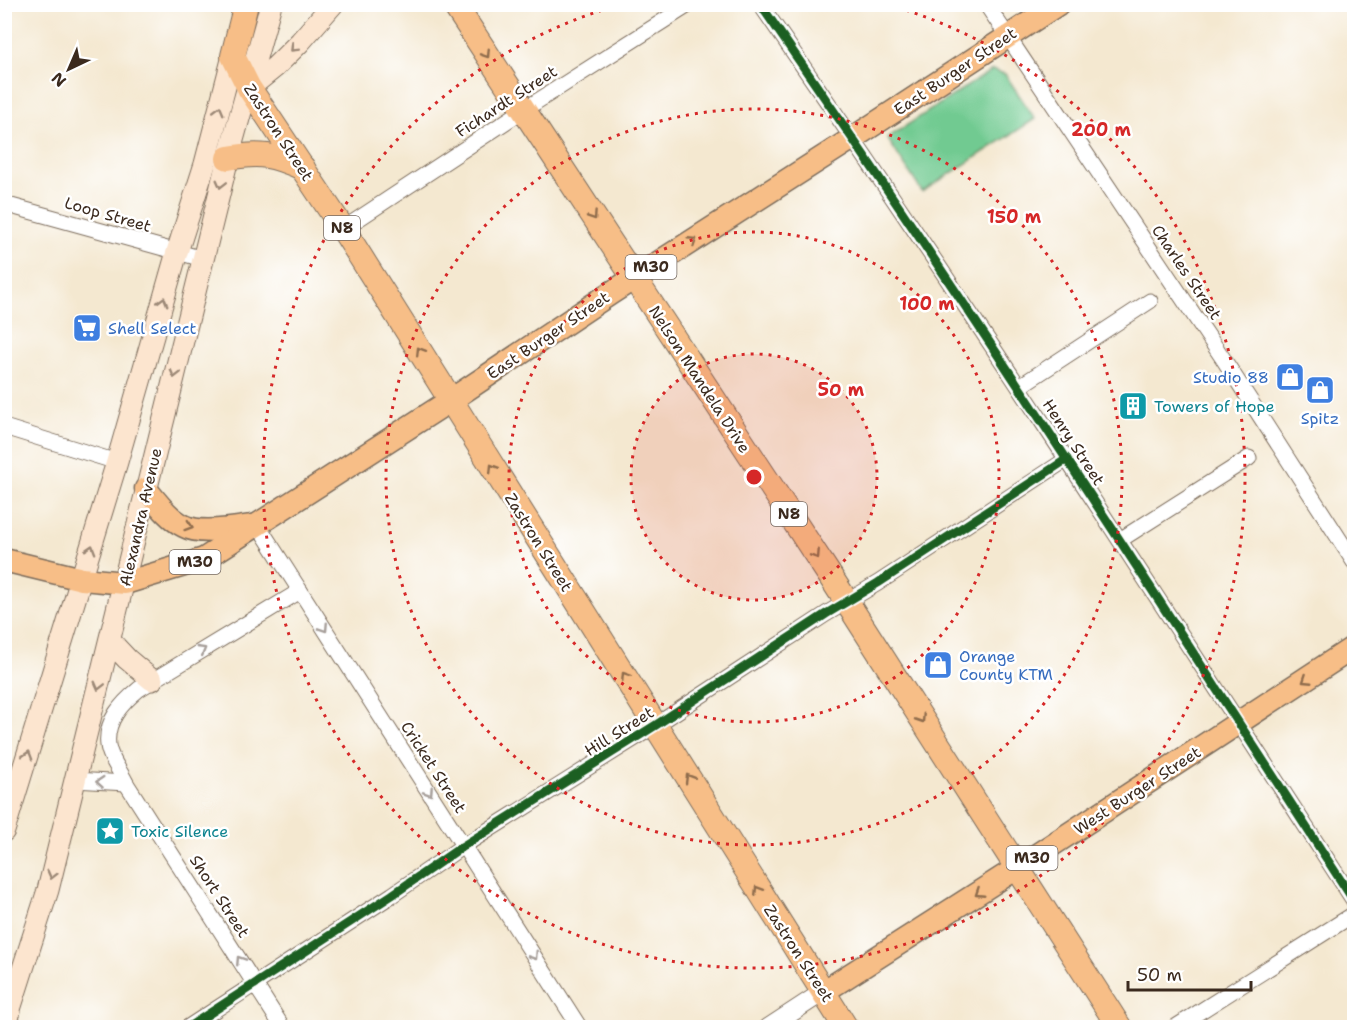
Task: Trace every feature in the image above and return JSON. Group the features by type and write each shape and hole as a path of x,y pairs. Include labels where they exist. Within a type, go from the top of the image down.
{"highway":[{"name":"Alexandra Avenue","path":"233,56 246,4"},
{"name":"Nelson Mandela Drive","path":"454,4 522,111 846,601 1120,1028"},
{"name":"Zastron Street","path":"233,56 249,88 343,229 452,400 846,1028"},
{"path":"228,158 249,154 274,156 303,168"}],"main road":[{"name":"Alexandra Avenue","path":"6,1028 48,890 228,158 271,4"},
{"path":"249,88 292,50 333,4"},
{"name":"East Burger Street","path":"82,579 124,583 204,559 452,400 634,278 1058,4"},
{"name":"Alexandra Avenue","path":"4,831 117,462 177,252 205,164 233,56"},
{"path":"146,489 167,513 185,527 208,530 258,525"},
{"name":"M30","path":"4,560 82,579"},
{"path":"110,641 152,680"},
{"name":"West Burger Street","path":"823,992 1354,647"}],"street":[{"name":"Fichardt Street","path":"343,229 690,4"},
{"name":"Henry Street","path":"760,4 1020,386 1354,901"},
{"name":"Charles Street","path":"986,4 1224,360 1354,562"},
{"name":"Loop Street","path":"4,204 203,259"},
{"path":"1020,386 1150,301"},
{"path":"4,427 117,462"},
{"path":"1120,540 1249,458"},
{"name":"Hill Street","path":"187,1028 463,846 656,725 846,601 878,583 1067,459"},
{"name":"Cricket Street","path":"258,525 580,1028"},
{"path":"152,680 300,591"},
{"name":"Short Street","path":"152,680 127,699 112,719 108,746 126,783 283,1028"},
{"path":"75,780 126,783"},
{"path":"1174,1028 1354,914"},
{"name":"West Burger Street","path":"768,1028 823,992"}],"green space":[{"path":"992,70 1005,74 1035,119 922,192 887,138"}],"cycle path":[{"path":"760,4 987,338 1354,901"},
{"path":"187,1028 392,895 463,846 878,583 1067,459"}],"place":[{"name":"Shell Select","path":"87,328"},
{"name":"Studio 88","path":"1290,377"},
{"name":"Spitz","path":"1320,390"},
{"name":"Towers of Hope","path":"1133,406"},
{"name":"Orange County KTM","path":"938,665"},
{"name":"Toxic Silence","path":"110,831"}]}
